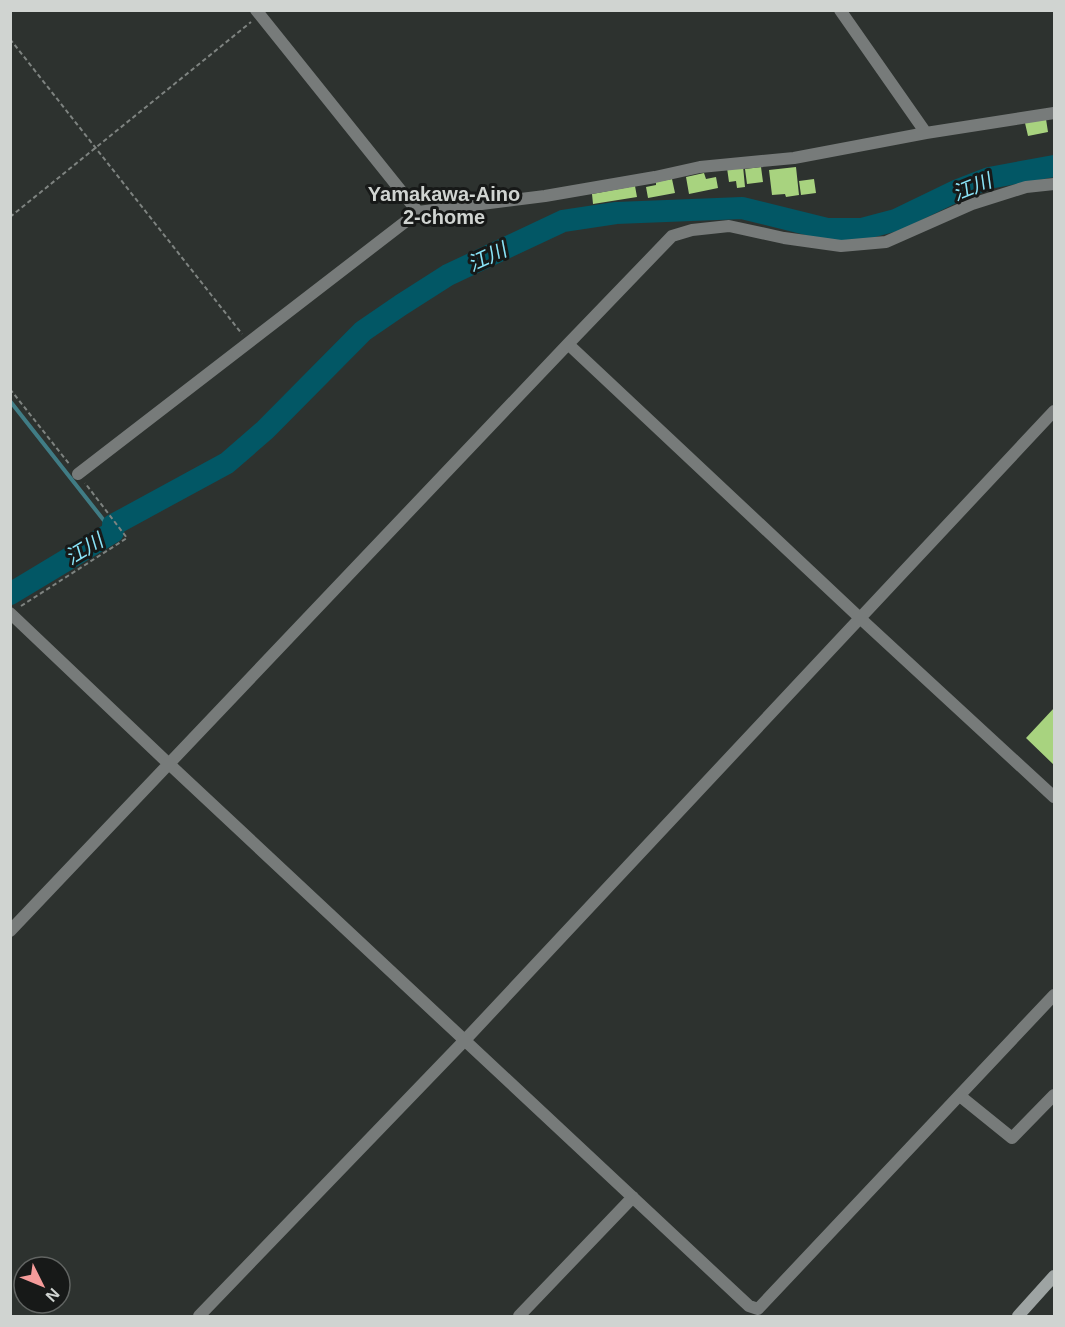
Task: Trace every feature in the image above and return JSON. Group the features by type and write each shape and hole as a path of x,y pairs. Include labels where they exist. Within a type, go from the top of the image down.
{"main road":[{"path":"1018,1317 1054,1276"}],"street":[{"path":"840,10 926,133"},
{"path":"261,12 418,212"},
{"path":"78,474 418,212 545,196 700,167 794,158 926,133 1054,113"},
{"path":"10,931 672,236 692,230 729,226 784,238 841,246 886,242 972,204 1026,187 1054,184"},
{"path":"568,344 1054,797"},
{"path":"199,1317 465,1040 1054,411"},
{"path":"15,610 169,764 749,1306 758,1310 1054,995"},
{"path":"960,1096 1012,1138 1054,1095"},
{"path":"519,1317 633,1197"}],"path":[{"path":"10,217 98,148 261,12"},
{"path":"10,39 98,148 248,343"},
{"path":"10,389 127,537 15,610"}],"building":[{"path":"1046,119 1048,132 1028,136 1025,123"},
{"path":"743,166 745,187 737,188 736,181 729,182 727,168"},
{"path":"761,167 763,182 747,184 745,169"},
{"path":"796,167 799,195 786,197 785,194 772,195 769,170"},
{"path":"704,173 706,179 716,177 718,188 689,194 686,177"},
{"path":"672,179 675,193 648,198 646,187 656,185 656,182"},
{"path":"814,179 816,193 801,195 799,181"},
{"path":"635,186 637,197 593,204 592,194"},
{"path":"1054,708 1054,765 1026,738"}],"waterway":[{"name":"江川","path":"10,594 113,532 113,525 227,463 265,430 363,331 401,305 448,275 563,221 616,213 742,208 827,229 862,229 896,220 958,190 989,178 1054,166"},
{"path":"10,401 113,532"}],"district":[{"name":"Yamakawa-Aino 2-chome","path":"444,206"}]}
